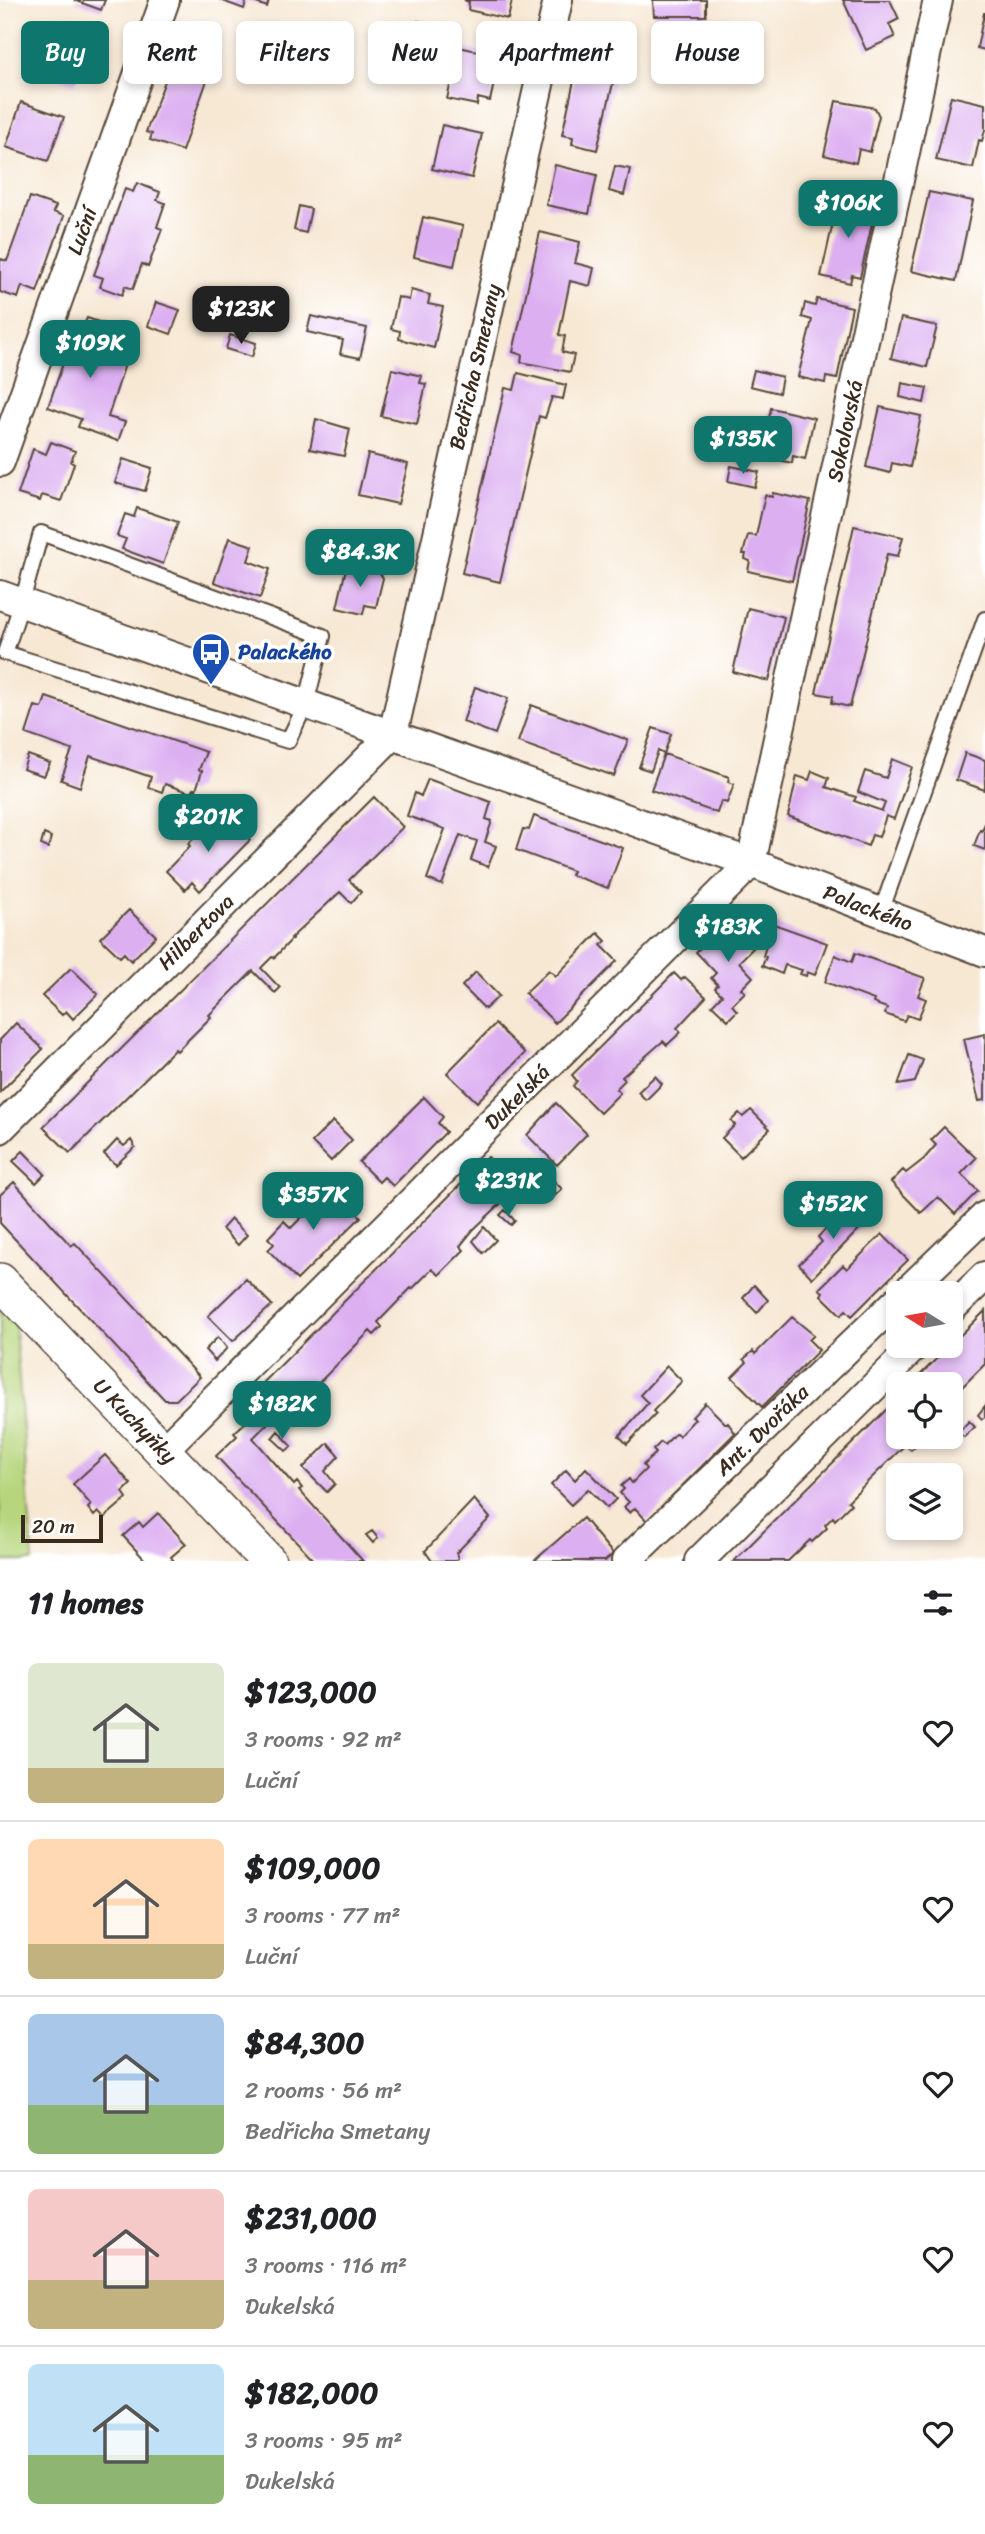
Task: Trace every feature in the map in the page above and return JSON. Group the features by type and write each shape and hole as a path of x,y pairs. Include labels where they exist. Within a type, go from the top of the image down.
{"street":[{"name":"Luční","path":"0,462 165,0"},
{"name":"Bedřicha Smetany","path":"393,734 558,0"},
{"name":"Sokolovská","path":"751,863 938,0"},
{"name":"Palackého","path":"11,599 751,863 985,952"},
{"name":"Hilbertova","path":"0,1129 393,734"},
{"name":"Dukelská","path":"163,1450 751,863"},
{"path":"917,1281 985,1216"},
{"path":"963,1297 985,1276"},
{"name":"U Kuchyňky","path":"0,1281 268,1561"},
{"name":"Ant. Dvořáka","path":"626,1561 886,1312"},
{"path":"699,1561 903,1358"}],"lane":[{"path":"41,533 323,636 306,704 288,741 5,653 11,599 41,533"},
{"path":"881,912 985,619"}],"green space":[{"path":"0,1303 14,1314 33,1561 0,1561"}],"building":[{"path":"74,0 105,0 101,10"},
{"path":"220,0 247,0 244,9"},
{"path":"248,0 269,0 267,7"},
{"path":"464,0 512,0 508,19 468,10 469,2"},
{"path":"653,0 706,0 706,16 654,16"},
{"path":"843,0 890,0 899,19 889,24 895,37 866,50"},
{"path":"985,13 985,50 977,48"},
{"path":"462,48 476,51 476,84 494,84 490,101 478,98 477,105 447,99 450,84 462,84"},
{"path":"164,84 206,84 182,151 150,140 152,134 146,132"},
{"path":"573,84 613,84 597,150 572,144 573,137 562,135"},
{"path":"951,96 985,104 985,130 982,141 979,140 973,168 936,160"},
{"path":"836,101 875,108 879,116 870,152 859,149 856,163 824,155"},
{"path":"21,102 64,117 48,161 6,147"},
{"path":"442,125 482,134 472,178 432,169"},
{"path":"555,165 597,175 589,214 546,205"},
{"path":"615,166 630,169 624,195 609,191"},
{"path":"137,183 160,192 157,200 165,203 157,227 162,229 148,267 142,264 133,289 125,286 122,295 100,287 103,278 94,275 125,189 133,192"},
{"path":"929,192 973,201 956,281 911,271"},
{"path":"839,196 876,206 860,277 852,275 850,283 821,276"},
{"path":"30,197 56,206 53,212 64,216 37,292 22,286 18,298 0,292 0,262 1,259 7,261"},
{"path":"299,206 311,209 306,233 294,230"},
{"path":"423,217 463,226 454,266 414,257"},
{"path":"540,232 580,242 575,263 594,268 590,286 570,281 559,335 565,336 562,352 574,355 570,372 521,362 522,355 513,352"},
{"path":"411,290 430,295 428,304 443,307 434,348 399,339 400,331 391,329 398,297 409,300"},
{"path":"817,299 852,307 837,379 826,377 825,383 798,377 812,320 802,317 805,303 815,306"},
{"path":"156,302 180,310 171,334 148,326"},
{"path":"311,316 367,328 360,358 340,354 343,340 307,332"},
{"path":"87,318 105,324 103,332 114,335 109,352 127,358 108,417 125,422 118,441 78,427 81,419 48,407 77,323 84,325"},
{"path":"901,318 937,326 927,367 891,358"},
{"path":"230,335 256,343 252,357 226,349"},
{"path":"392,369 422,376 420,383 426,384 417,424 381,416"},
{"path":"754,370 782,377 779,393 750,386"},
{"path":"518,373 566,385 563,399 552,397 545,418 539,416 500,582 462,573 505,388 514,390"},
{"path":"902,383 927,388 924,403 900,397"},
{"path":"880,407 921,416 910,467 892,463 890,473 866,467"},
{"path":"771,408 814,418 805,459 793,456 792,463 761,456"},
{"path":"316,419 350,429 344,456 310,449"},
{"path":"51,442 75,451 71,462 74,464 61,501 42,495 40,501 18,494 33,449 46,454"},
{"path":"368,454 408,464 398,504 358,495"},
{"path":"123,459 152,468 145,491 115,483"},
{"path":"731,466 759,472 755,487 728,481"},
{"path":"773,493 810,501 792,581 748,571 750,561 745,559 746,554 743,554 748,535 756,536 765,495 772,497"},
{"path":"137,508 178,522 163,564 122,549 126,539 117,536 125,514 134,517"},
{"path":"854,526 903,537 898,556 887,554 850,707 832,703 833,696 816,693"},
{"path":"229,538 253,546 248,561 270,569 260,598 214,582"},
{"path":"347,564 377,569 383,578 376,607 365,605 363,614 337,608"},
{"path":"748,608 784,617 769,681 733,672"},
{"path":"475,687 508,698 495,734 463,722"},
{"path":"46,697 206,752 199,770 202,771 196,790 193,789 191,793 165,784 162,792 148,787 151,777 90,756 80,787 61,780 72,750 26,734 35,706 42,708"},
{"path":"531,705 628,740 614,776 518,742"},
{"path":"653,728 671,734 664,754 658,751 651,771 639,767"},
{"path":"965,753 985,760 985,790 956,780"},
{"path":"664,754 729,777 728,782 734,784 727,803 721,801 717,813 651,790"},
{"path":"28,755 50,763 44,776 23,769"},
{"path":"892,759 912,767 894,819 886,816 879,837 872,835 868,846 788,816 797,776 809,780 812,771 829,778 826,787 856,797 854,801 882,811 885,803 858,792 865,771 886,778"},
{"path":"428,779 491,802 486,819 492,821 485,842 496,846 488,867 471,860 477,841 460,835 442,885 427,879 445,829 407,816 415,793 421,796"},
{"path":"374,797 403,827 349,880 361,892 351,903 340,892 261,968 280,988 275,993 253,971 177,1051 175,1049 70,1153 43,1127"},
{"path":"188,807 197,817 179,835 170,826"},
{"path":"226,815 250,840 200,891 192,882 185,890 166,871 214,818 219,822"},
{"path":"534,816 623,848 608,888 571,875 573,871 516,850 523,829 529,830"},
{"path":"985,823 985,850 974,846"},
{"path":"44,834 51,837 48,848 41,845"},
{"path":"129,910 156,936 131,961 124,953 120,957 100,938"},
{"path":"733,915 748,930 743,935 755,946 739,962 753,977 741,989 745,992 732,1005 737,1011 728,1020 712,1005 722,995 711,978 716,973 696,952"},
{"path":"766,924 774,924 827,943 815,975 807,972 806,976 800,974 802,970 785,965 782,974 762,966 766,957 763,956 766,946 759,943"},
{"path":"598,933 606,941 601,945 617,961 555,1023 525,993 549,970 556,976"},
{"path":"855,953 925,978 918,996 926,999 918,1019 907,1015 904,1021 885,1014 887,1008 873,1003 874,1000 825,982 835,955 852,962"},
{"path":"71,968 98,994 73,1019 66,1011 62,1015 42,996"},
{"path":"476,972 499,996 485,1009 462,986"},
{"path":"674,973 681,980 685,977 706,997 677,1028 681,1032 667,1045 663,1041 622,1077 625,1080 616,1089 620,1093 600,1113 573,1086 577,1081 572,1075"},
{"path":"16,1023 43,1049 0,1092 0,1040"},
{"path":"495,1024 525,1053 477,1102 447,1073"},
{"path":"985,1034 985,1100 979,1101 964,1039"},
{"path":"909,1055 923,1060 915,1082 898,1085"},
{"path":"655,1076 662,1084 646,1100 638,1092"},
{"path":"424,1097 443,1117 438,1123 446,1132 393,1186 384,1177 379,1182 359,1162"},
{"path":"556,1103 587,1134 557,1165 527,1135"},
{"path":"751,1110 770,1129 741,1157 722,1138 735,1125 731,1121 739,1113 743,1117"},
{"path":"333,1121 352,1140 331,1161 312,1142"},
{"path":"944,1127 976,1158 961,1174 978,1191 955,1214 938,1197 921,1213 891,1182 903,1170 906,1173 924,1159 936,1145 931,1140"},
{"path":"117,1140 124,1146 131,1140 135,1147 116,1165 104,1154"},
{"path":"23,1151 45,1174 36,1183 13,1161"},
{"path":"488,1157 518,1187 473,1230 460,1246 464,1250 439,1275 432,1269 378,1322 382,1327 374,1335 370,1331 300,1402 297,1400 280,1415 278,1413 253,1438 294,1485 297,1482 302,1488 299,1490 363,1561 315,1561 216,1456 237,1436 234,1433 265,1404 253,1393"},
{"path":"540,1167 562,1189 550,1200 528,1178"},
{"path":"14,1182 71,1246 75,1243 200,1377 176,1400 165,1400 0,1223 0,1195"},
{"path":"332,1188 361,1217 297,1280 268,1250 274,1244 268,1238 284,1221 291,1228 310,1209 304,1204 320,1189 326,1194"},
{"path":"853,1207 868,1220 812,1278 799,1264 822,1242 818,1237 833,1221 837,1224"},
{"path":"505,1210 515,1221 511,1225 500,1215"},
{"path":"231,1219 247,1235 238,1245 222,1229"},
{"path":"484,1227 496,1240 483,1253 473,1241"},
{"path":"882,1234 908,1260 852,1316 846,1310 841,1315 821,1295 823,1292 819,1289 843,1265 847,1269"},
{"path":"246,1279 272,1305 233,1341 208,1316"},
{"path":"754,1285 768,1300 757,1313 743,1298"},
{"path":"985,1311 985,1364 963,1386 963,1372 923,1372 937,1358 963,1358 963,1333"},
{"path":"792,1317 814,1335 809,1340 819,1350 762,1407 732,1377 747,1362 744,1359 753,1351 755,1354"},
{"path":"218,1337 227,1348 215,1361 205,1350"},
{"path":"667,1366 682,1381 653,1411 656,1414 627,1444 619,1436 648,1403 640,1395"},
{"path":"705,1403 728,1423 735,1433 647,1521 635,1508 630,1513 624,1507 629,1502 620,1493 624,1489 621,1486 629,1479 632,1483 646,1469 643,1465 656,1453 653,1450 661,1442 664,1445 676,1433 679,1436"},
{"path":"985,1406 985,1417 982,1419 978,1415"},
{"path":"886,1410 886,1449 901,1449 848,1501 851,1504 835,1520 833,1517 825,1525 827,1528 788,1561 734,1561"},
{"path":"969,1421 975,1427 964,1437 963,1428"},
{"path":"278,1431 292,1446 286,1451 272,1438"},
{"path":"328,1443 339,1456 325,1471 335,1484 327,1492 303,1468"},
{"path":"105,1455 131,1484 123,1492 127,1498 104,1518 98,1512 94,1516 88,1508 91,1505 73,1484"},
{"path":"586,1468 616,1499 607,1508 588,1489 571,1505 551,1485 566,1470 575,1480"},
{"path":"474,1499 490,1518 456,1553 458,1558 455,1561 432,1561 425,1551"},
{"path":"158,1513 186,1544 171,1557 174,1561 146,1561 123,1536 139,1522 143,1527"},
{"path":"583,1518 613,1554 605,1561 534,1561"},
{"path":"372,1531 378,1538 373,1543 366,1535"}],"place":[{"name":"Palackého","path":"211,686"}]}
